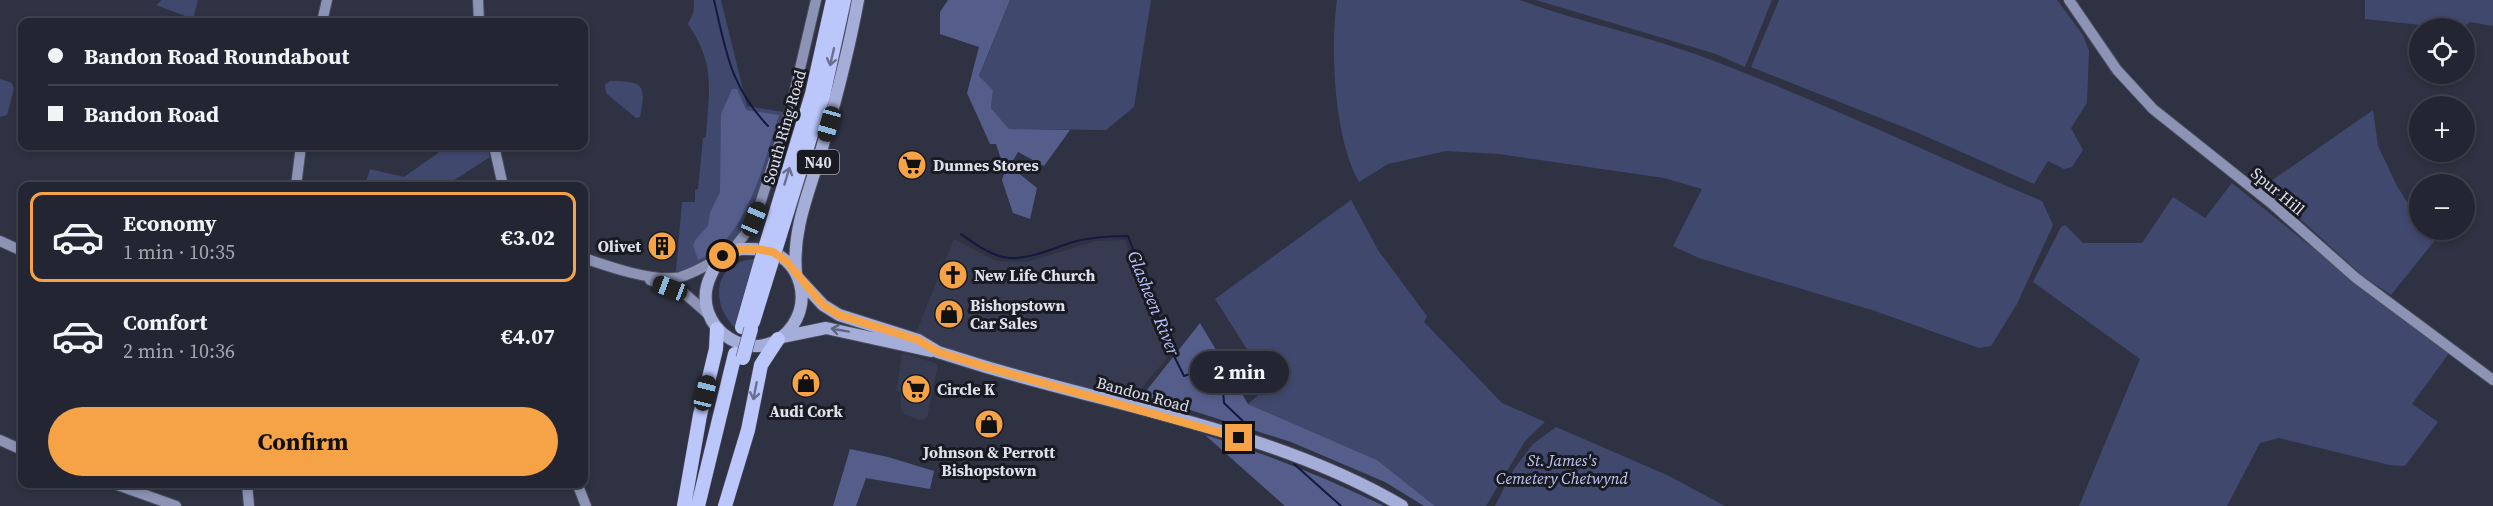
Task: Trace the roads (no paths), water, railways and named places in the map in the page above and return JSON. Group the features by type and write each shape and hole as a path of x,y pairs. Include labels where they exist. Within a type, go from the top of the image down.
{"highway":[{"name":"South Ring Road","path":"775,233 812,94 833,0"},
{"name":"South Ring Road","path":"698,506 766,262 823,96 844,0"},
{"path":"684,506 700,415 717,344 717,329"},
{"path":"724,506 748,430 762,365 780,338"},
{"name":"South Ring Road","path":"707,506 739,356"}],"main road":[{"name":"N40","path":"797,276 795,247 799,220 837,94 858,0"},
{"path":"757,249 773,252 786,261 797,276 802,294 800,311 791,329 780,338 762,345 744,345 730,339 717,329 708,314 706,286 712,272 727,254 757,249"},
{"name":"Bandon Road","path":"797,276 831,311 918,340 938,352"},
{"name":"Bandon Road","path":"780,338 826,328 938,352 1040,384 1190,423 1281,451 1338,474 1402,506"}],"street":[{"path":"323,18 327,0"},
{"path":"478,0 479,18"},
{"name":"N40","path":"727,254 749,229 759,207 791,107 816,0"},
{"name":"Spur Hill","path":"2069,0 2117,70 2153,109 2271,203 2356,278 2493,380"},
{"path":"296,182 300,150"},
{"path":"495,150 502,182"},
{"path":"0,242 18,249"},
{"path":"588,259 636,273 665,278 680,277 727,254"},
{"path":"636,273 645,279 684,294 708,314"},
{"path":"2,441 18,448"},
{"path":"126,488 176,506"},
{"path":"247,488 249,506"},
{"path":"579,488 586,506"}],"waterway":[{"name":"Glasheen River","path":"714,0 726,52 737,82 745,97 768,126"},
{"name":"Glasheen River","path":"961,234 990,253 1010,258 1034,255 1087,239 1128,236 1169,346 1184,376 1201,372 1213,375 1221,385 1224,403 1248,426"},
{"name":"Glasheen River","path":"1294,464 1341,506"}],"place":[{"name":"Dunnes Stores","path":"912,165"},
{"name":"Olivet","path":"662,246"},
{"name":"New Life Church","path":"953,275"},
{"name":"Bishopstown Car Sales","path":"949,314"},
{"name":"Audi Cork","path":"806,383"},
{"name":"Circle K","path":"916,389"},
{"name":"Johnson & Perrott Bishopstown","path":"989,424"}],"park label":[{"name":"St. James's Cemetery Chetwynd","path":"1562,469"}]}
